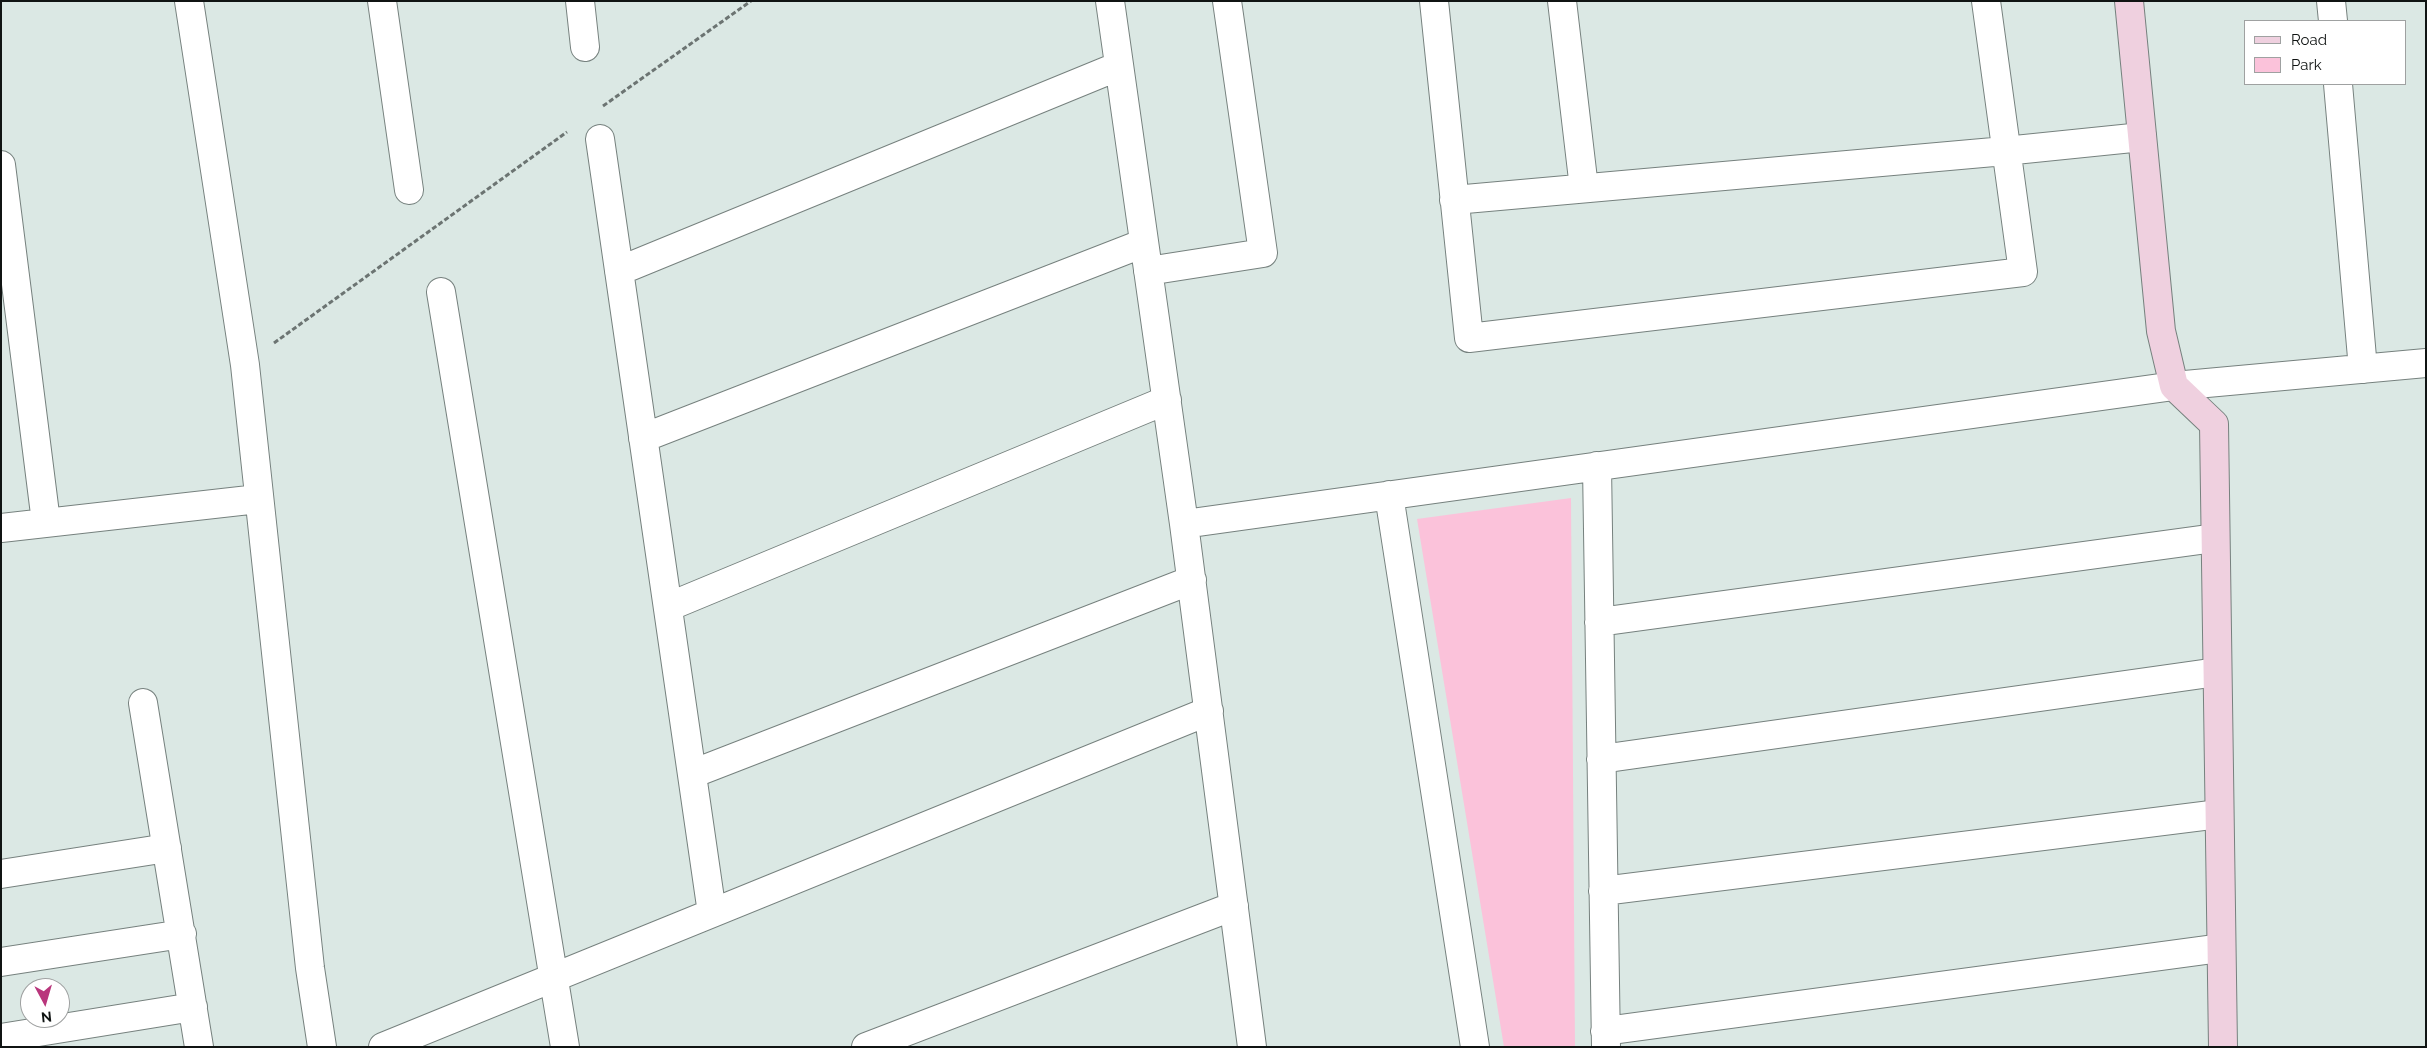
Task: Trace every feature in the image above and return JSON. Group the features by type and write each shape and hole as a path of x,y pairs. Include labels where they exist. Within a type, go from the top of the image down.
{"street":[{"path":"189,1 245,364 258,499 310,968 322,1047"},
{"path":"382,1 409,190"},
{"path":"580,1 585,47"},
{"path":"1110,1 1192,580 1252,1047"},
{"path":"1148,271 1263,253 1227,1"},
{"path":"1434,1 1469,338 2023,272 1986,1"},
{"path":"1562,1 1584,188"},
{"path":"2129,1 2161,331 2174,386 2214,424 2222,1047"},
{"path":"2331,1 2333,20"},
{"path":"619,271 1119,66"},
{"path":"2338,85 2363,369"},
{"path":"1454,200 2005,151 2142,136"},
{"path":"600,139 712,913"},
{"path":"1,165 46,522"},
{"path":"643,438 1144,243"},
{"path":"440,292 555,977 565,1047"},
{"path":"1184,524 2174,386 2426,363"},
{"path":"668,607 1167,400"},
{"path":"1598,466 1606,1039 2221,948"},
{"path":"1390,495 1475,1047"},
{"path":"1,528 258,499"},
{"path":"1600,622 2215,538"},
{"path":"692,774 1192,580"},
{"path":"1601,759 2217,672"},
{"path":"143,703 199,1047"},
{"path":"384,1047 1209,711"},
{"path":"1603,891 2219,814"},
{"path":"1,874 167,848"},
{"path":"866,1047 1234,906"},
{"path":"1,962 182,934"},
{"path":"1,1038 194,1007"}],"path":[{"path":"596,111 751,1"},
{"path":"245,364 572,128"}],"green space":[{"path":"1571,498 1575,1047 1504,1047 1417,519"}]}
